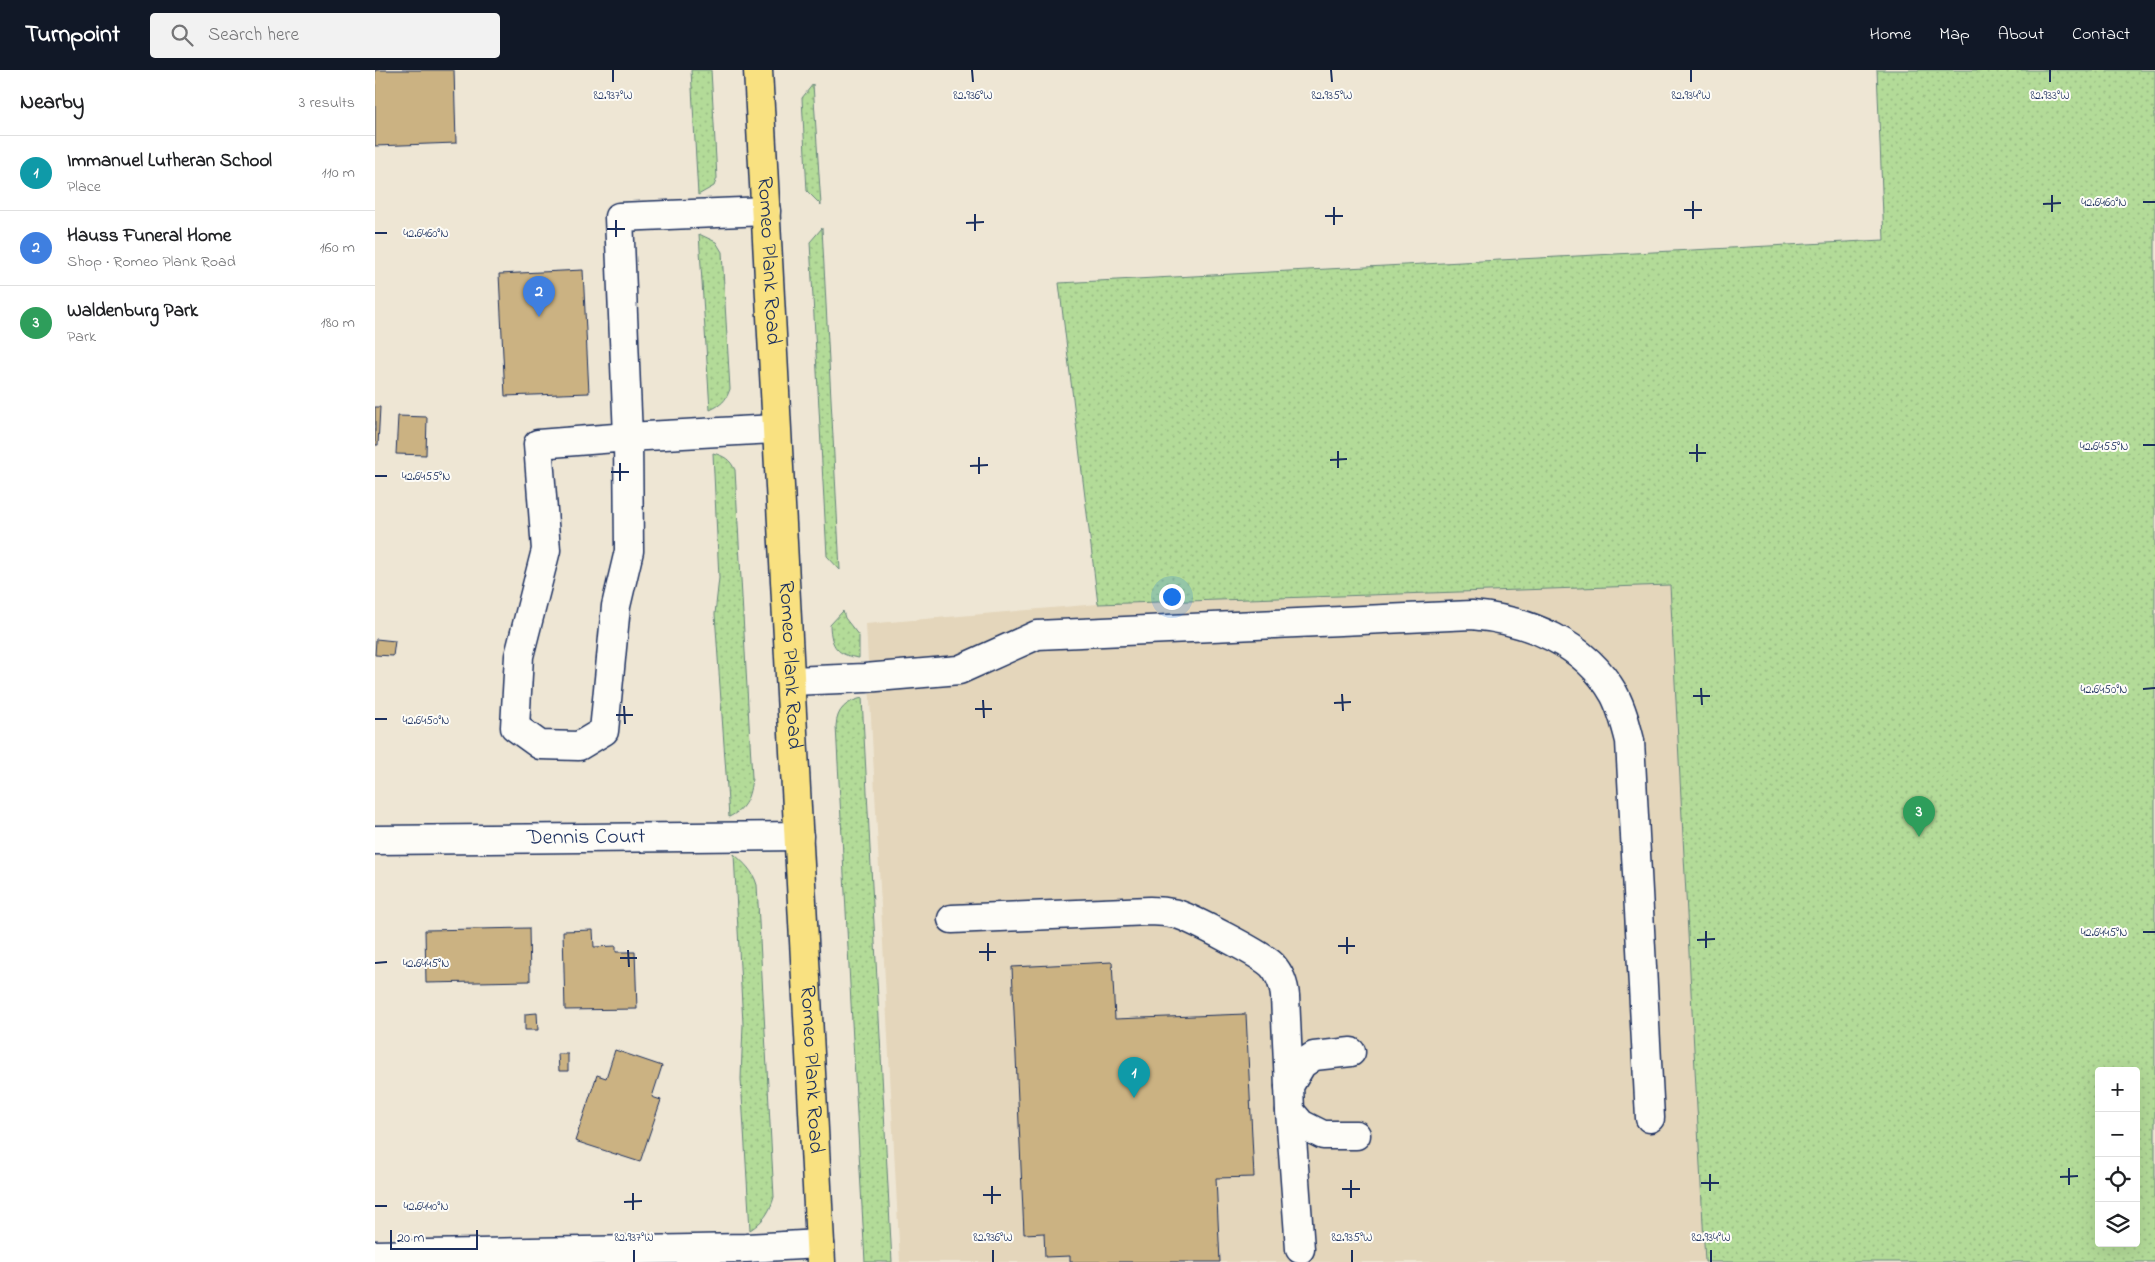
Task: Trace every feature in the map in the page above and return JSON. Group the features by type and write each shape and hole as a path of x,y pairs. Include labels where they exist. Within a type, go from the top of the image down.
{"main road":[{"name":"Romeo Plank Road","path":"758,70 821,1253"}],"street":[{"path":"766,211 619,218 628,437 629,551 616,606 604,731 579,746 540,745 515,727 519,656 546,550 539,444 628,437 776,429"},
{"path":"791,681 865,678 959,670 1037,635 1472,615 1498,617 1548,634 1573,648 1595,670 1613,694 1624,717 1630,741 1650,1118"},
{"name":"Dennis Court","path":"375,840 799,836"},
{"path":"952,919 1150,911 1178,915 1256,954 1271,964 1279,974 1284,986 1300,1249"},
{"path":"1351,1052 1314,1056 1303,1064 1290,1099 1301,1124 1323,1135 1356,1135"},
{"path":"375,1255 727,1248 821,1253"}],"shaded area":[{"path":"1670,584 1705,1262 900,1262 866,624 1098,604"}],"green space":[{"path":"691,70 711,70 717,178 714,186 698,195"},
{"path":"1877,70 2155,70 2155,1262 1705,1262 1670,585 1098,604 1059,283 1884,240"},
{"path":"813,84 821,205 807,191 802,98"},
{"path":"822,228 840,570 827,556 810,242"},
{"path":"699,234 716,242 722,252 730,389 723,402 710,410"},
{"path":"713,453 726,458 735,470 752,778 746,801 735,814 729,817 715,614 719,578"},
{"path":"843,611 845,618 859,636 859,658 840,652 832,639 830,625"},
{"path":"862,698 892,1262 865,1262 836,726 838,715 843,707"},
{"path":"734,854 751,872 757,885 774,1197 765,1216 759,1224 750,1230 741,1079 743,1024"}],"building":[{"path":"375,70 454,70 456,143 375,146"},
{"path":"583,270 589,393 505,396 499,274"},
{"path":"375,407 380,407 378,445 375,445"},
{"path":"398,416 427,417 426,455 396,454"},
{"path":"376,639 395,641 393,656 375,655"},
{"path":"529,928 530,981 426,983 425,930"},
{"path":"593,930 594,947 616,946 616,952 635,952 637,1009 565,1010 563,931"},
{"path":"1112,962 1115,1019 1246,1014 1254,1177 1216,1178 1220,1262 1070,1262 1070,1256 1045,1257 1044,1233 1024,1234 1012,967"},
{"path":"537,1013 538,1030 525,1030 525,1014"},
{"path":"615,1050 662,1066 652,1097 661,1100 640,1162 575,1141 597,1075 606,1078"},
{"path":"558,1054 568,1054 568,1071 559,1071"}],"place":[{"name":"Hauss Funeral Home","path":"539,317"},
{"name":"Waldenburg Park","path":"1919,837"},
{"name":"Immanuel Lutheran School","path":"1134,1098"}]}
